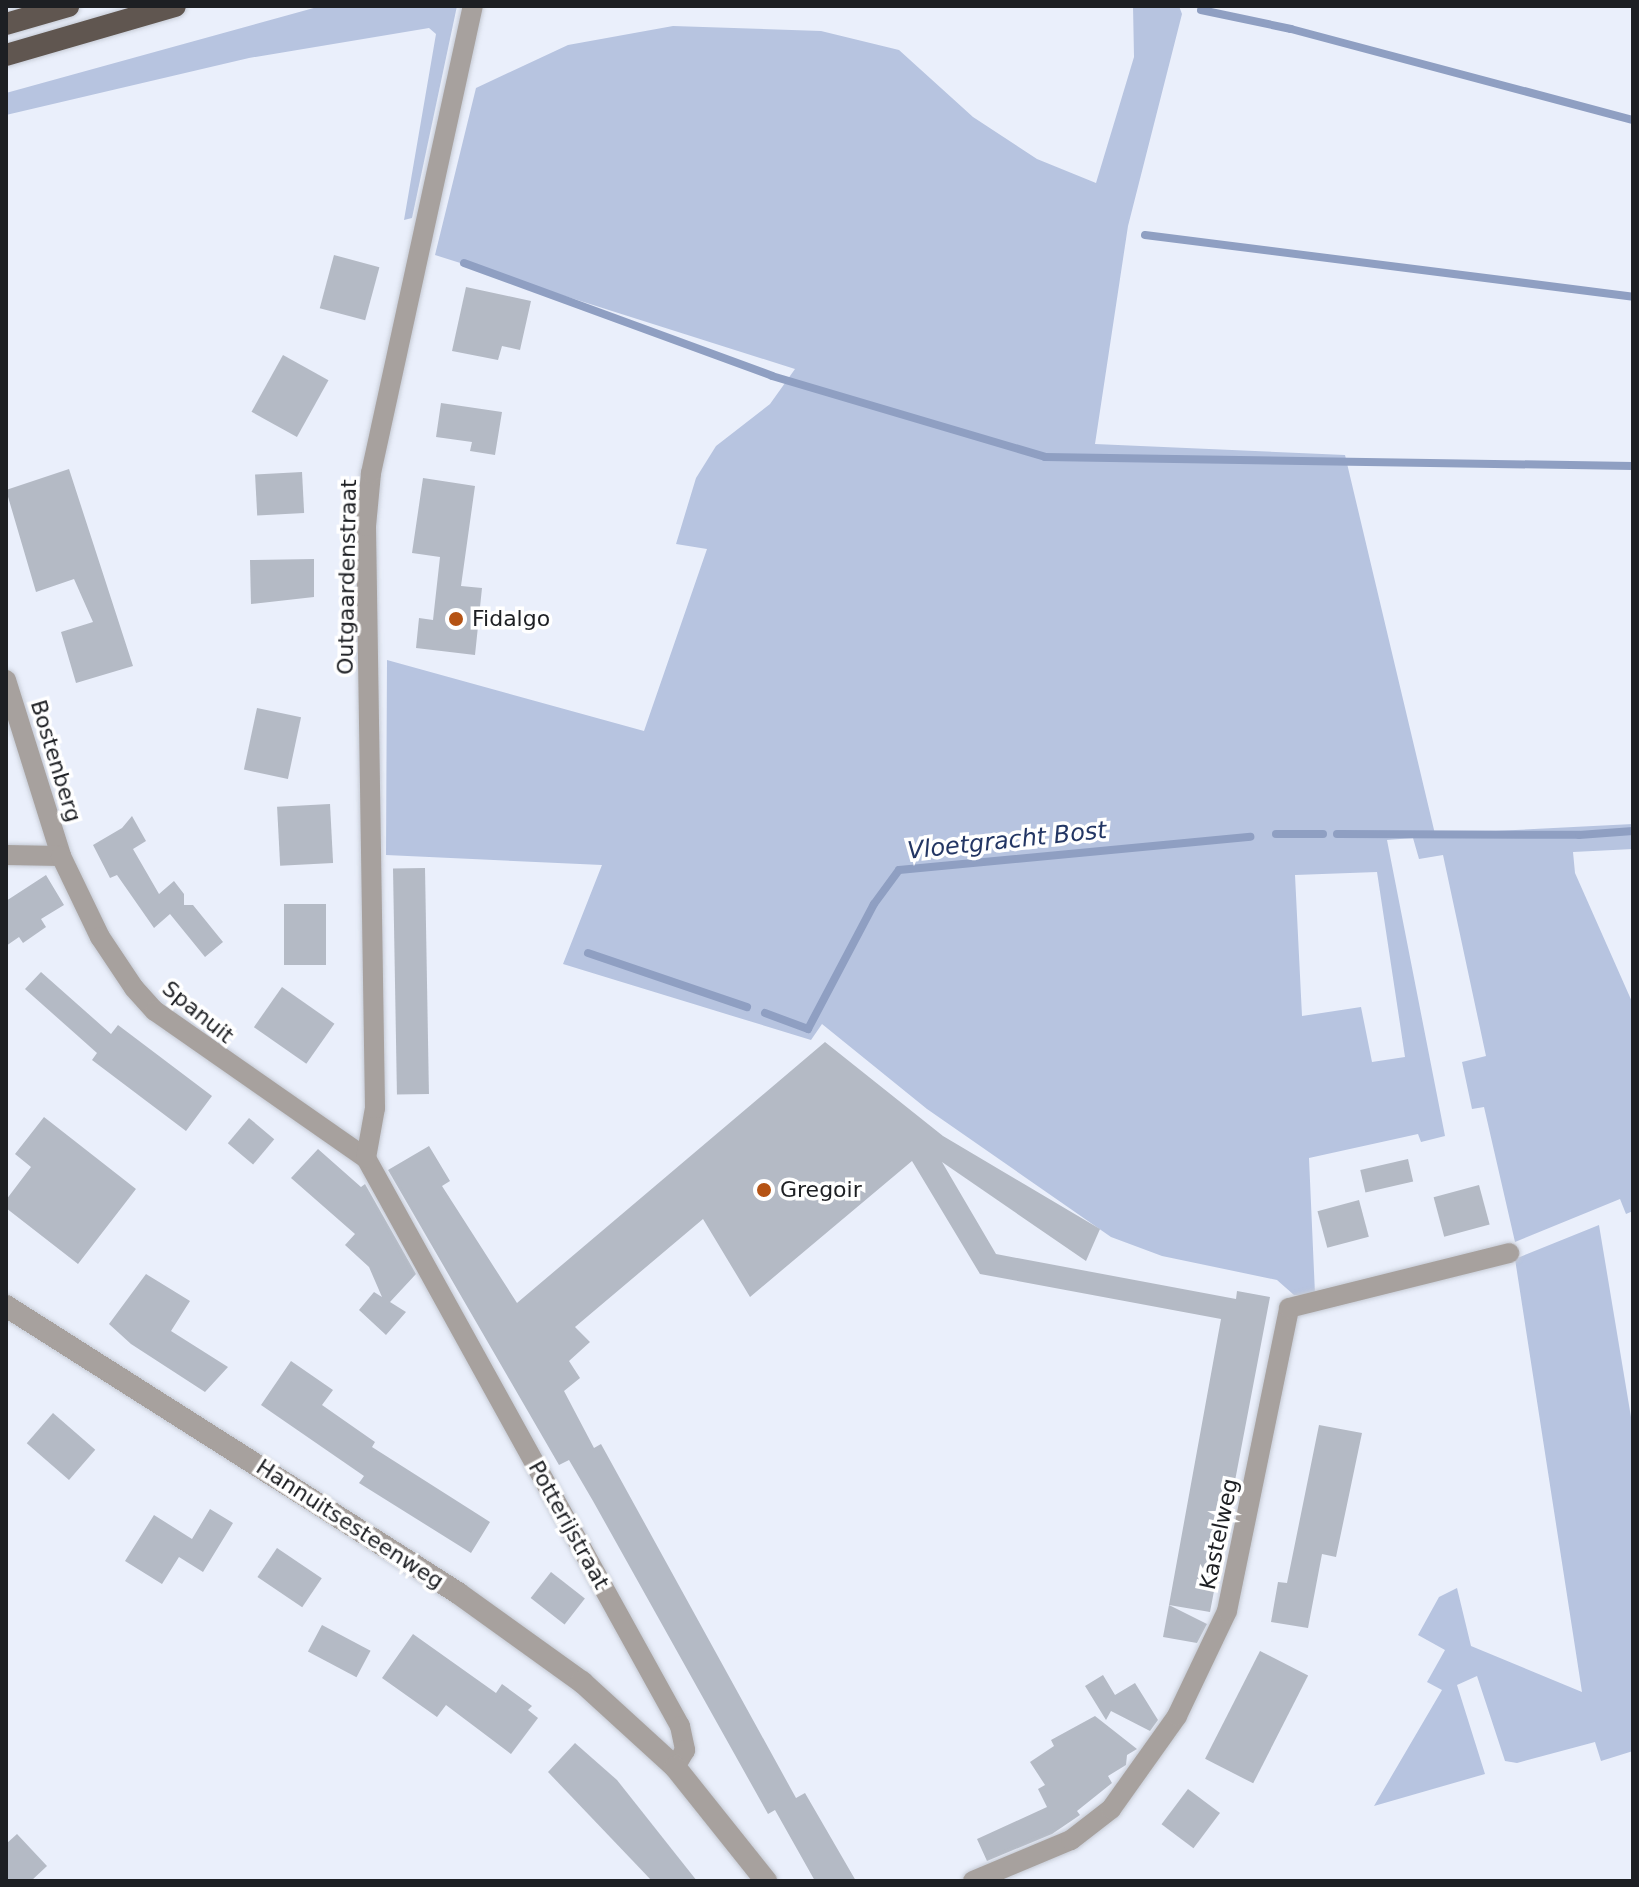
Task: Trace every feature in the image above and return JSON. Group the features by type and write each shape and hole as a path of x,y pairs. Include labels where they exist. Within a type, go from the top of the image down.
{"highway":[{"path":"6,24 68,6"},
{"path":"6,55 175,6"}],"street":[{"name":"Outgaardenstraat","path":"366,1158 375,1108 366,526 371,473 473,6"},
{"name":"Bostenberg","path":"6,680 61,856"},
{"path":"6,855 61,856"},
{"name":"Spanuit","path":"61,856 100,937 155,1011 366,1158"},
{"name":"Potterijstraat","path":"366,1158 680,1726 685,1750 675,1767"},
{"name":"Kastelweg","path":"973,1881 1071,1840 1111,1809 1177,1716 1227,1611 1289,1308 1509,1253"},
{"name":"Hannuitsesteenweg","path":"6,1306 458,1593 582,1682 675,1767"},
{"path":"675,1767 766,1881"}],"shaded area":[{"path":"321,6 457,6 412,218 404,220 436,34 429,28 249,58 6,115 6,93"},
{"path":"1133,6 1179,6 1182,14 1128,226 1095,444 1345,455 1435,834 1633,824 1633,849 1573,852 1575,873 1633,1004 1633,1211 1626,1214 1620,1199 1515,1242 1484,1107 1472,1109 1462,1062 1486,1056 1443,855 1419,859 1413,838 1387,840 1445,1136 1421,1142 1418,1134 1309,1158 1315,1294 1305,1295 1294,1295 1277,1280 1162,1256 1111,1237 927,1109 822,1024 811,1040 563,964 602,865 386,855 387,660 644,731 707,549 676,544 696,478 716,446 770,404 795,369 435,255 476,88 568,45 673,26 821,31 899,50 973,117 1037,159 1096,183 1134,57","holes":["1377,872 1405,1057 1372,1062 1361,1007 1302,1016 1295,875"]},
{"path":"1599,1225 1633,1429 1633,1751 1601,1761 1595,1742 1517,1763 1505,1761 1477,1676 1457,1685 1485,1774 1374,1806 1442,1690 1427,1682 1445,1650 1418,1635 1439,1597 1457,1588 1471,1646 1582,1692 1515,1259"}],"building":[{"path":"334,255 379,267 365,320 320,308"},
{"path":"466,287 531,301 520,350 502,346 498,360 452,351"},
{"path":"283,355 328,380 297,437 251,412"},
{"path":"441,403 502,412 495,455 470,451 472,442 436,437"},
{"path":"69,469 133,666 76,683 61,632 93,622 74,579 36,592 6,490"},
{"path":"302,472 304,513 257,515 255,474"},
{"path":"423,478 475,486 461,586 482,588 475,655 416,648 419,618 433,620 440,557 412,553"},
{"path":"314,559 314,597 251,604 250,560"},
{"path":"257,708 301,717 288,779 244,770"},
{"path":"330,804 333,863 280,866 277,807"},
{"path":"132,816 146,841 133,849 159,894 174,881 184,894 184,905 193,905 223,942 205,957 170,914 154,928 117,875 110,878 93,845 122,828"},
{"path":"425,868 429,1094 397,1095 393,869"},
{"path":"46,875 64,905 41,919 46,927 23,943 19,937 6,946 6,901"},
{"path":"284,904 326,904 326,965 284,965"},
{"path":"41,972 111,1034 118,1025 212,1096 186,1131 92,1060 97,1053 25,989"},
{"path":"282,987 334,1024 306,1064 254,1027"},
{"path":"825,1042 943,1136 1100,1229 1086,1261 942,1162 996,1254 1236,1299 1237,1291 1270,1297 1210,1612 1169,1605 1221,1319 980,1274 912,1161 750,1297 703,1219 575,1327 590,1342 569,1361 580,1378 564,1391 594,1448 601,1444 796,1798 805,1793 856,1881 815,1881 775,1810 768,1814 569,1460 559,1465 388,1170 429,1146 450,1181 442,1186 517,1303"},
{"path":"44,1117 136,1189 78,1264 6,1208 6,1200 31,1167 15,1154"},
{"path":"249,1118 274,1139 253,1164 228,1143"},
{"path":"318,1149 361,1187 365,1184 416,1274 390,1302 406,1312 386,1335 359,1310 374,1292 382,1297 369,1267 345,1245 355,1234 291,1178"},
{"path":"1408,1159 1413,1181 1365,1192 1360,1170"},
{"path":"1479,1185 1490,1225 1444,1237 1434,1197"},
{"path":"1359,1200 1369,1237 1327,1248 1317,1211"},
{"path":"146,1274 190,1301 171,1331 228,1367 205,1392 131,1344 109,1324"},
{"path":"291,1361 333,1390 322,1405 375,1442 372,1447 490,1522 471,1553 359,1483 364,1476 261,1405"},
{"path":"53,1413 95,1450 69,1480 27,1443"},
{"path":"1319,1425 1362,1433 1336,1557 1322,1554 1308,1628 1271,1622 1278,1582 1287,1583"},
{"path":"210,1509 233,1523 203,1572 179,1557 162,1584 125,1561 154,1515 192,1539"},
{"path":"277,1548 322,1578 302,1607 257,1577"},
{"path":"551,1572 585,1598 565,1624 531,1598"},
{"path":"1169,1605 1207,1624 1197,1643 1163,1637"},
{"path":"322,1625 371,1651 356,1677 308,1651"},
{"path":"413,1634 496,1693 502,1684 532,1706 528,1710 538,1718 511,1754 446,1705 437,1717 382,1678"},
{"path":"1260,1651 1308,1676 1253,1783 1205,1759"},
{"path":"1103,1675 1115,1695 1135,1683 1158,1720 1150,1731 1111,1711 1106,1720 1085,1686"},
{"path":"1095,1716 1137,1749 1127,1755 1126,1765 1108,1776 1112,1783 1077,1811 1080,1815 1052,1834 987,1861 977,1839 1047,1807 1038,1789 1045,1785 1030,1762 1054,1746 1051,1740"},
{"path":"575,1743 617,1780 697,1881 652,1881 548,1772"},
{"path":"1188,1789 1220,1813 1193,1848 1162,1824"},
{"path":"17,1834 47,1866 31,1881 6,1881 6,1844"}],"waterway":[{"path":"1201,10 1291,29 1633,120"},
{"path":"1145,235 1633,297"},
{"path":"464,263 772,376 1045,457 1633,466"},
{"name":"Vloetgracht Bost","path":"1337,834 1579,835 1633,831"},
{"name":"Vloetgracht Bost","path":"1276,834 1323,834"},
{"name":"Vloetgracht Bost","path":"765,1013 808,1029 874,904 899,870 1250,837"},
{"name":"Vloetgracht Bost","path":"588,953 747,1007"}],"place":[{"name":"Fidalgo","path":"456,619"},
{"name":"Gregoir","path":"764,1190"}]}
